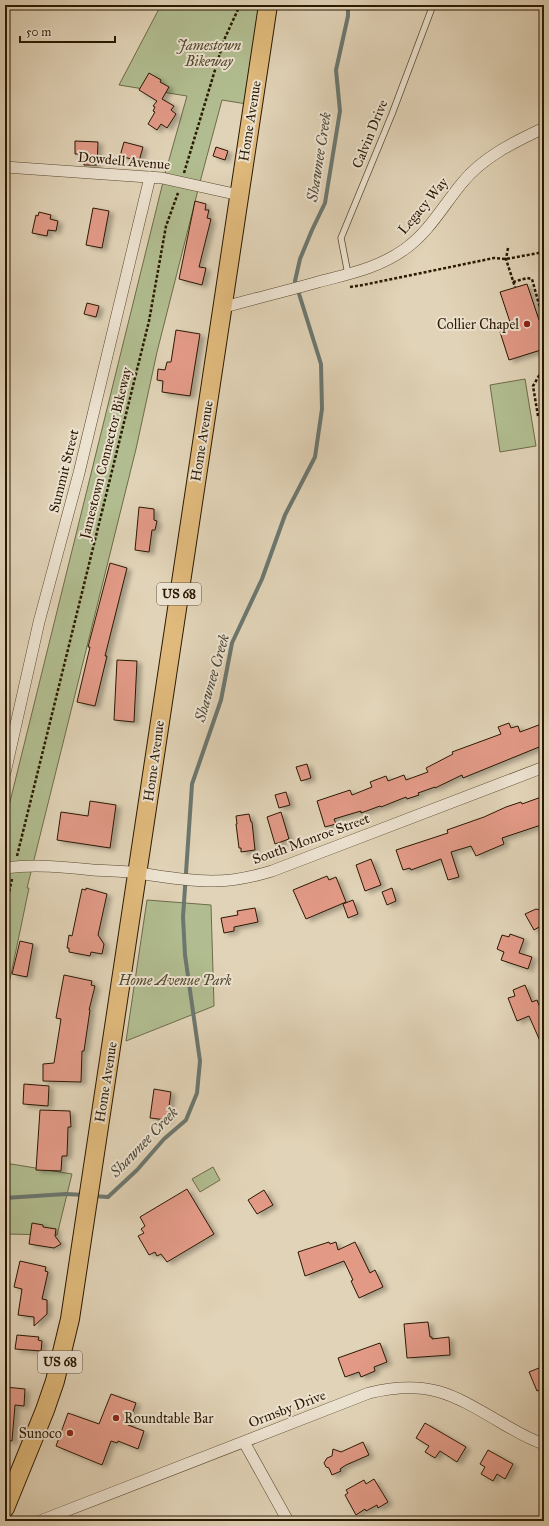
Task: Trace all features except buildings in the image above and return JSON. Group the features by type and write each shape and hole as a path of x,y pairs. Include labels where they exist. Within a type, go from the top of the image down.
{"main road":[{"name":"Home Avenue","path":"5,1508 45,1410 59,1365 70,1319 138,873 221,308 268,5"}],"street":[{"name":"Legacy Way","path":"221,308 368,269 392,258 406,249 424,232 462,184 481,164 499,151 544,128"},
{"name":"Dowdell Avenue","path":"5,167 162,178 239,195"},
{"name":"Summit Street","path":"5,773 39,622 79,473 150,177"},
{"name":"South Monroe Street","path":"10,867 60,866 138,873 174,879 201,881 241,878 272,871 544,767"},
{"name":"Ormsby Drive","path":"40,1521 369,1393 398,1387 433,1390 455,1396 521,1434 544,1444"},
{"path":"244,1442 288,1521"}],"lane":[{"name":"Calvin Drive","path":"348,274 341,238 392,114 433,5"}],"path":[{"name":"Jamestown Connector Bikeway","path":"5,911 10,867 149,321 166,226 182,182 224,40 240,5"},
{"path":"508,248 506,259 515,287"},
{"path":"343,288 494,258 506,259 544,252"},
{"path":"513,282 527,278 532,279 543,319"},
{"path":"540,311 544,312"},
{"path":"538,416 533,386 544,367"}],"green space":[{"name":"Jamestown Bikeway","path":"161,5 268,5 253,105 222,100 200,182 157,352 136,449 27,888 29,888 5,1003 5,822 165,174 187,96 119,85"},
{"path":"525,379 536,446 500,452 490,385"},
{"name":"Home Avenue Park","path":"147,900 211,905 214,1006 126,1041"},
{"path":"5,1163 72,1174 57,1235 5,1234"},
{"path":"213,1167 220,1180 200,1192 192,1179"}],"waterway":[{"name":"Shawnee Creek","path":"93,1196 108,1197 137,1170 164,1139 186,1120 197,1093 200,1061 185,955 183,917 192,784 221,700 232,643 262,579 285,515 315,457 322,409 321,364 295,281 300,259 325,203 340,111 336,70 348,16 348,5"},
{"name":"Shawnee Creek","path":"5,1198 66,1194 85,1195"}],"place":[{"name":"Collier Chapel","path":"527,324"},
{"name":"Roundtable Bar","path":"116,1418"},
{"name":"Sunoco","path":"70,1433"}]}
